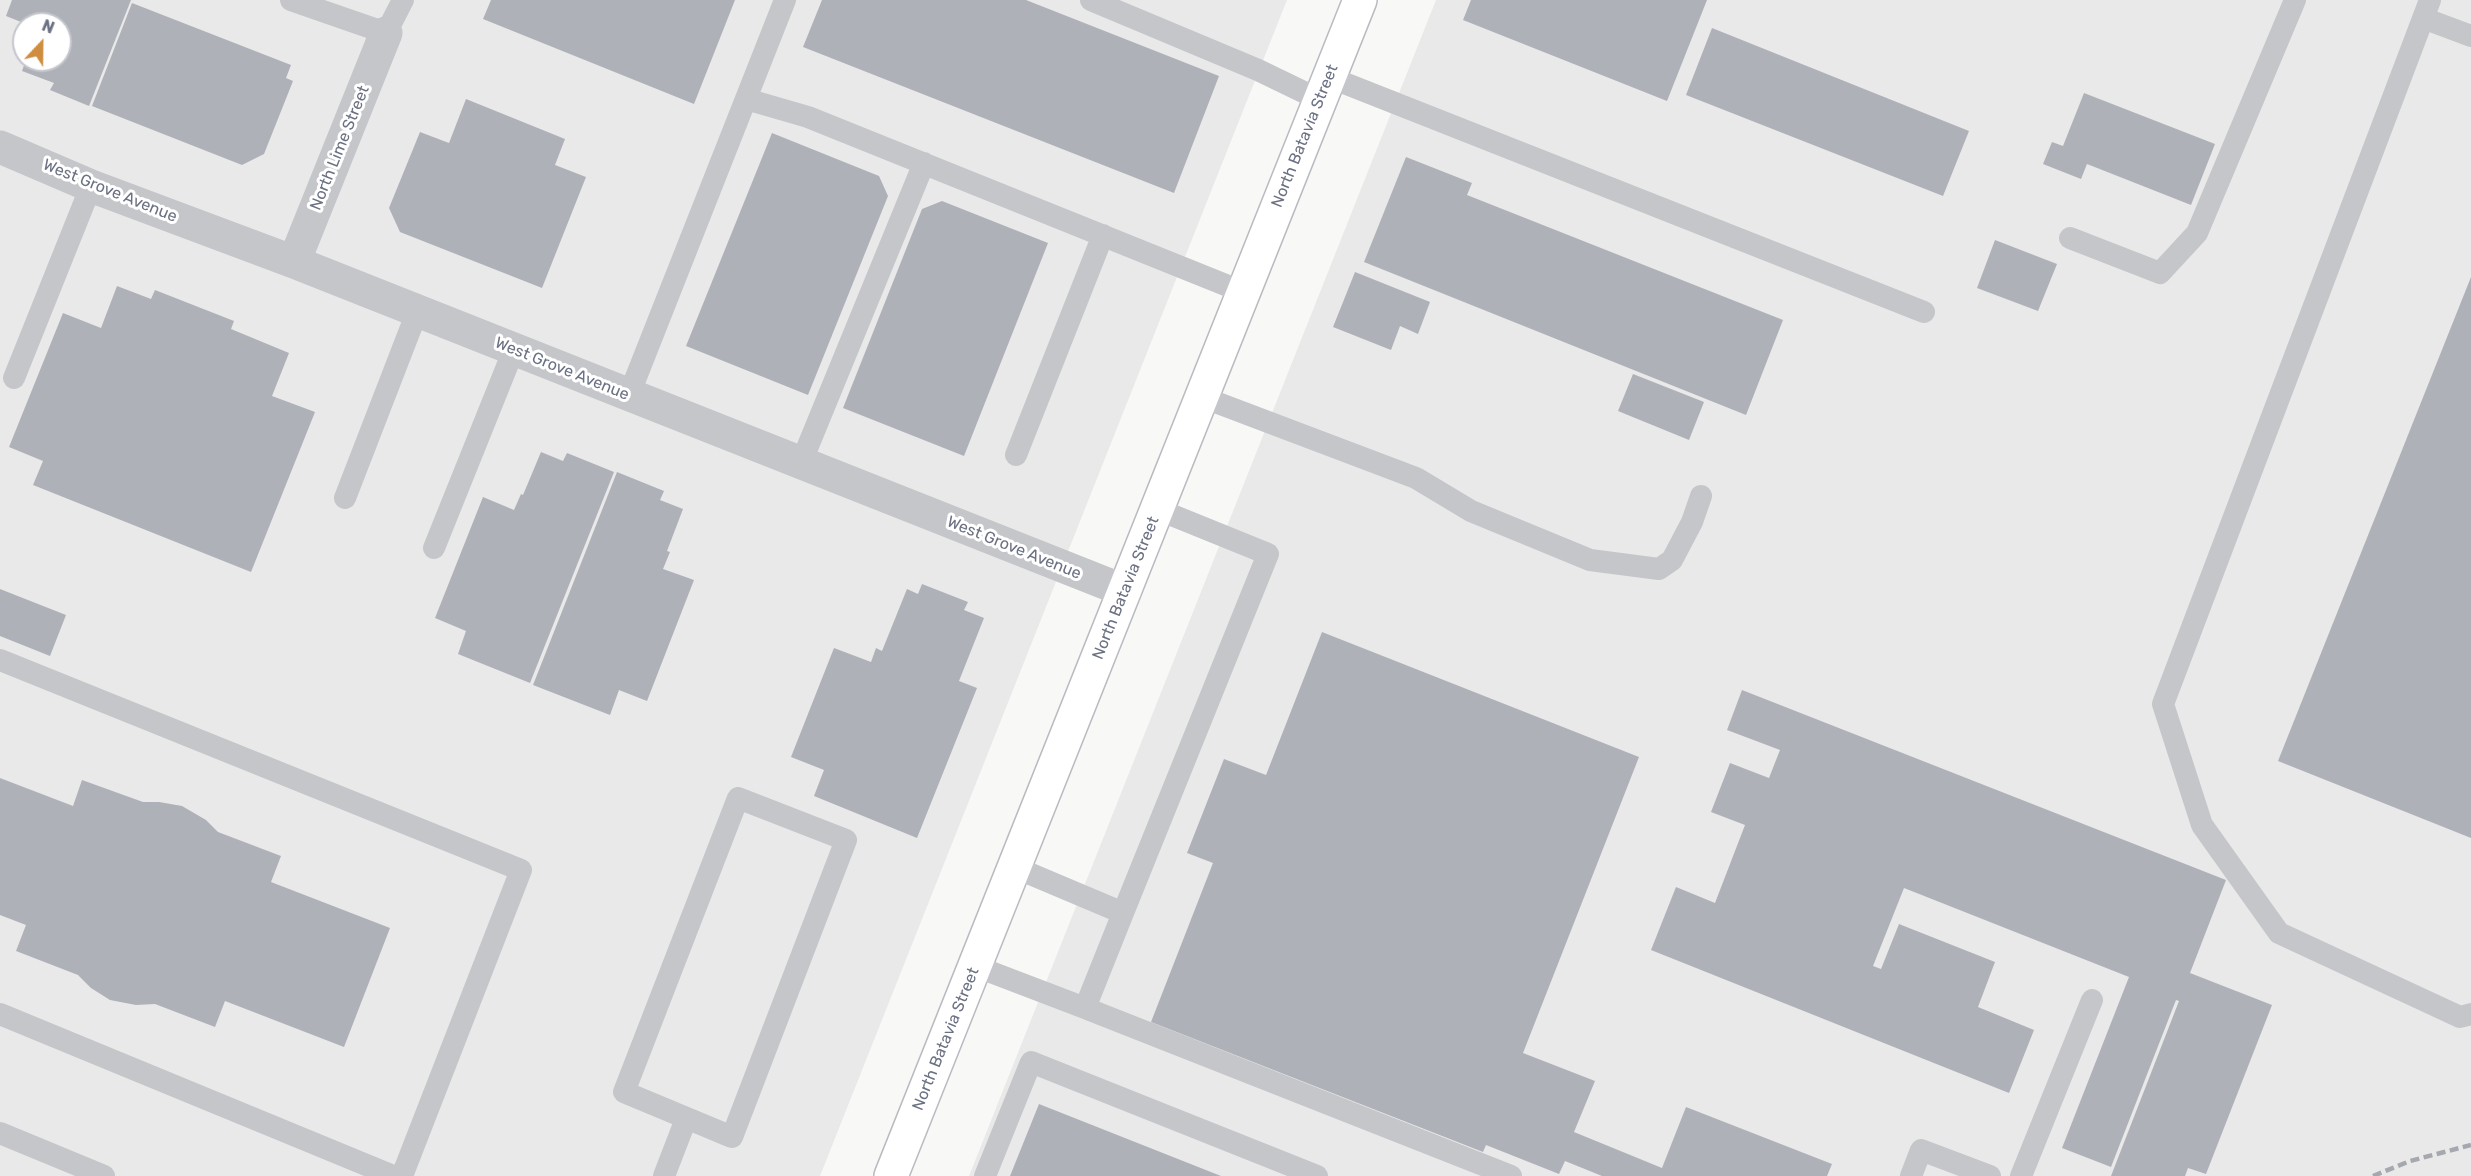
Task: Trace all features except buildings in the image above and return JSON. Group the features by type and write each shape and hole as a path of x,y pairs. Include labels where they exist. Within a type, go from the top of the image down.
{"main road":[{"name":"North Batavia Street","path":"891,1176 1324,88 1351,3"}],"street":[{"name":"North Lime Street","path":"294,262 386,33"},
{"name":"West Grove Avenue","path":"0,147 91,186 294,262 1125,591"}],"lane":[{"path":"291,0 386,33 403,0"},
{"path":"629,395 785,0"},
{"path":"1090,0 1258,70 1324,88 1924,312"},
{"path":"2070,238 2160,273 2197,233 2295,0"},
{"path":"2471,36 2426,9 2163,704 2202,825 2279,933 2460,1017 2471,1014"},
{"path":"746,99 808,117 1243,292"},
{"path":"801,463 924,163"},
{"path":"14,378 91,186"},
{"path":"1016,455 1103,235"},
{"path":"345,498 417,312"},
{"path":"434,548 514,349"},
{"path":"1202,397 1416,478 1471,511 1590,560 1659,569 1672,560 1692,522 1701,496"},
{"path":"1085,1008 1268,554 1157,509"},
{"path":"0,660 521,870 402,1176"},
{"path":"738,798 846,840 732,1137 686,1119 624,1092 738,798"},
{"path":"1014,867 1123,913"},
{"path":"975,966 1511,1176"},
{"path":"2021,1176 2092,1000"},
{"path":"0,1014 393,1176"},
{"path":"985,1176 1031,1062 1317,1176"},
{"path":"664,1176 686,1119"},
{"path":"0,1133 104,1176"},
{"path":"1911,1176 1922,1150 1990,1176"}],"shaded area":[{"path":"0,0 1287,0 820,1176 0,1176"},
{"path":"1436,0 2471,0 2471,1176 969,1176"}],"railway":[{"path":"2373,1176 2410,1161 2471,1145"}]}
